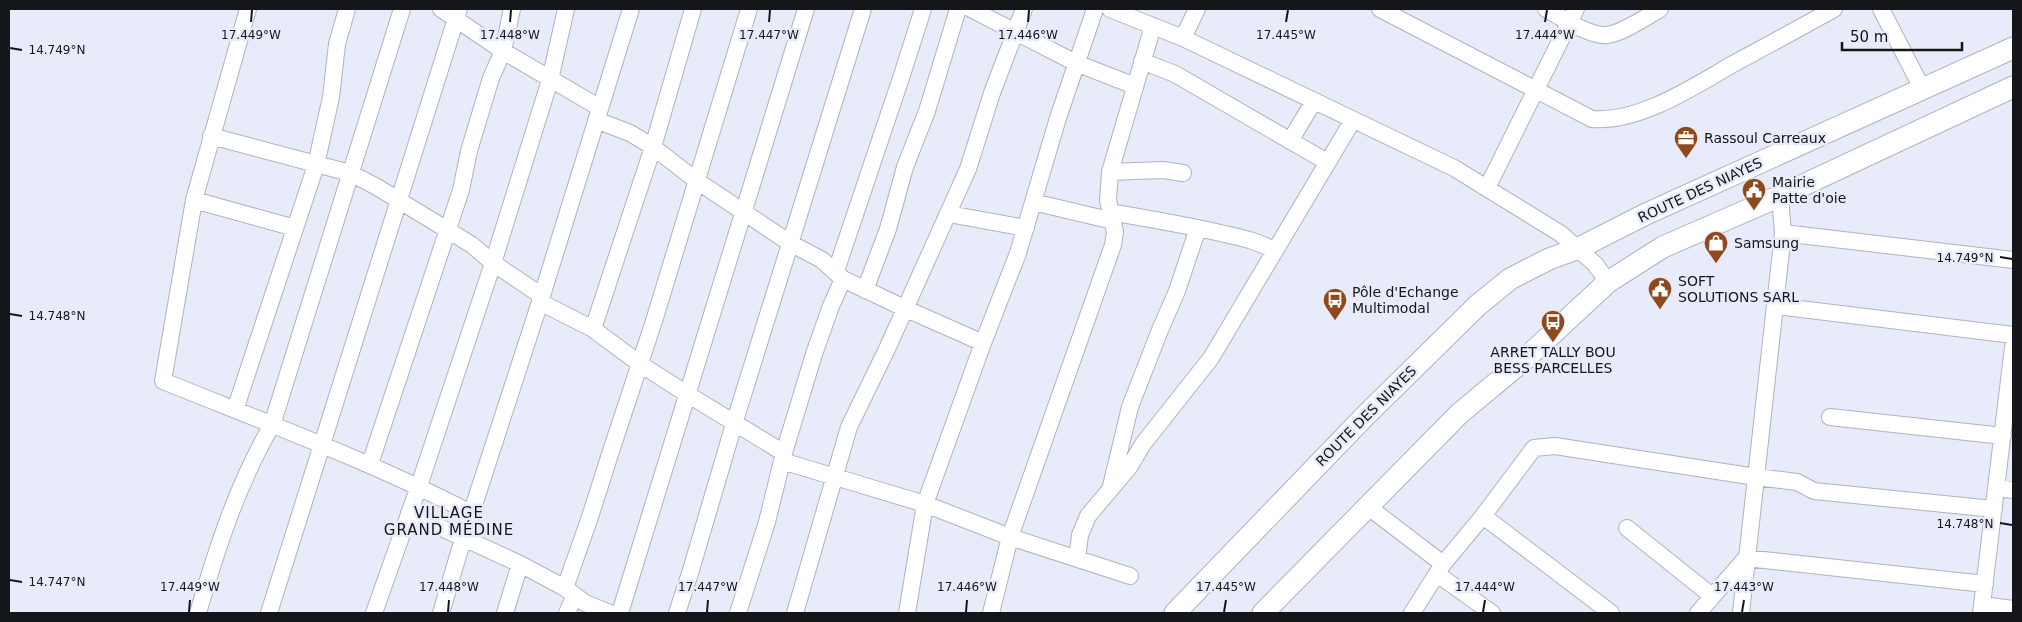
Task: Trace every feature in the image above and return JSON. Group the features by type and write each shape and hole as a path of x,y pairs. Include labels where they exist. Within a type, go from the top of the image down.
{"main road":[{"name":"ROUTE DES NIAYES","path":"1175,613 1366,415 1478,305 1510,279 1549,259 1579,248 1646,214 1924,90 2013,48"},
{"path":"1263,613 1459,414 1525,359 1608,282 1663,247 1780,196 2013,87"}],"street":[{"path":"248,9 194,200 163,381 370,464 419,486 471,513"},
{"path":"235,410 316,165 331,97 337,44 347,9"},
{"path":"198,613 212,565 245,476 272,424 402,9"},
{"path":"441,9 457,13 503,51 550,80 598,114 652,147 697,181 744,213 822,260 840,275 865,290 983,343"},
{"path":"370,464 461,190 469,151 483,105 503,51 512,9"},
{"path":"374,613 419,486 493,263 550,80 566,9"},
{"path":"441,613 463,538 541,299 631,9"},
{"path":"593,329 652,147 693,9"},
{"path":"567,613 570,592 590,517 640,364 750,9"},
{"path":"620,613 806,9"},
{"path":"677,613 863,9"},
{"path":"738,613 767,522 783,457 923,9"},
{"path":"865,290 888,229 905,167 927,111 958,9"},
{"path":"971,9 1017,31 1076,64 1135,86"},
{"path":"795,613 849,427 887,349 968,169 992,94 1024,9"},
{"path":"907,613 925,504 1026,228 1058,118 1095,9"},
{"path":"1110,9 1182,38 1445,164 1562,234 1595,264 1608,282"},
{"path":"1182,38 1197,9"},
{"path":"1380,9 1592,119 1603,120 1618,118 1673,98 1834,9"},
{"path":"1546,9 1572,15 1596,34 1606,35 1616,33 1660,9"},
{"path":"1881,9 1924,90"},
{"path":"268,613 457,13"},
{"path":"1487,188 1572,15"},
{"path":"991,613 1010,537 1114,244 1115,232 1108,200 1110,172 1153,26"},
{"path":"1142,61 1175,74 1327,162"},
{"path":"1290,142 1314,101"},
{"path":"1077,558 1080,535 1088,516 1130,466 1143,444 1211,358 1353,120"},
{"path":"211,136 350,173 376,187 472,246 541,299 593,329 640,364 783,457 834,476 925,504 1010,537 1130,576"},
{"path":"1110,172 1163,170 1183,173"},
{"path":"1741,613 1783,233 1780,196"},
{"path":"194,200 295,228"},
{"path":"1033,202 1111,217 1198,228 1249,239 1275,251"},
{"path":"949,214 1026,228"},
{"path":"1110,488 1130,407 1177,291 1198,228"},
{"path":"1783,233 2013,260"},
{"path":"1776,306 2013,335"},
{"path":"2013,348 2012,373 2002,436 1982,609 2013,609"},
{"path":"1830,417 2002,436"},
{"path":"1412,613 1440,569 1534,448 1555,446 1797,482 1814,490 1994,509"},
{"path":"1996,488 2013,490"},
{"path":"1367,506 1492,613"},
{"path":"409,513 520,564 570,592 585,604 610,613"},
{"path":"1483,516 1611,613"},
{"path":"1627,528 1712,596"},
{"path":"1746,558 1985,584"},
{"path":"1698,613 1746,558"},
{"path":"505,613 520,564"}],"place":[{"name":"Rassoul Carreaux","path":"1686,159"},
{"name":"Mairie Patte d'oie","path":"1754,211"},
{"name":"Samsung","path":"1716,264"},
{"name":"SOFT SOLUTIONS SARL","path":"1660,310"},
{"name":"Pôle d'Echange Multimodal","path":"1335,321"},
{"name":"ARRET TALLY BOU BESS PARCELLES","path":"1553,343"}],"district":[{"name":"VILLAGE GRAND MÉDINE","path":"449,522"}]}
